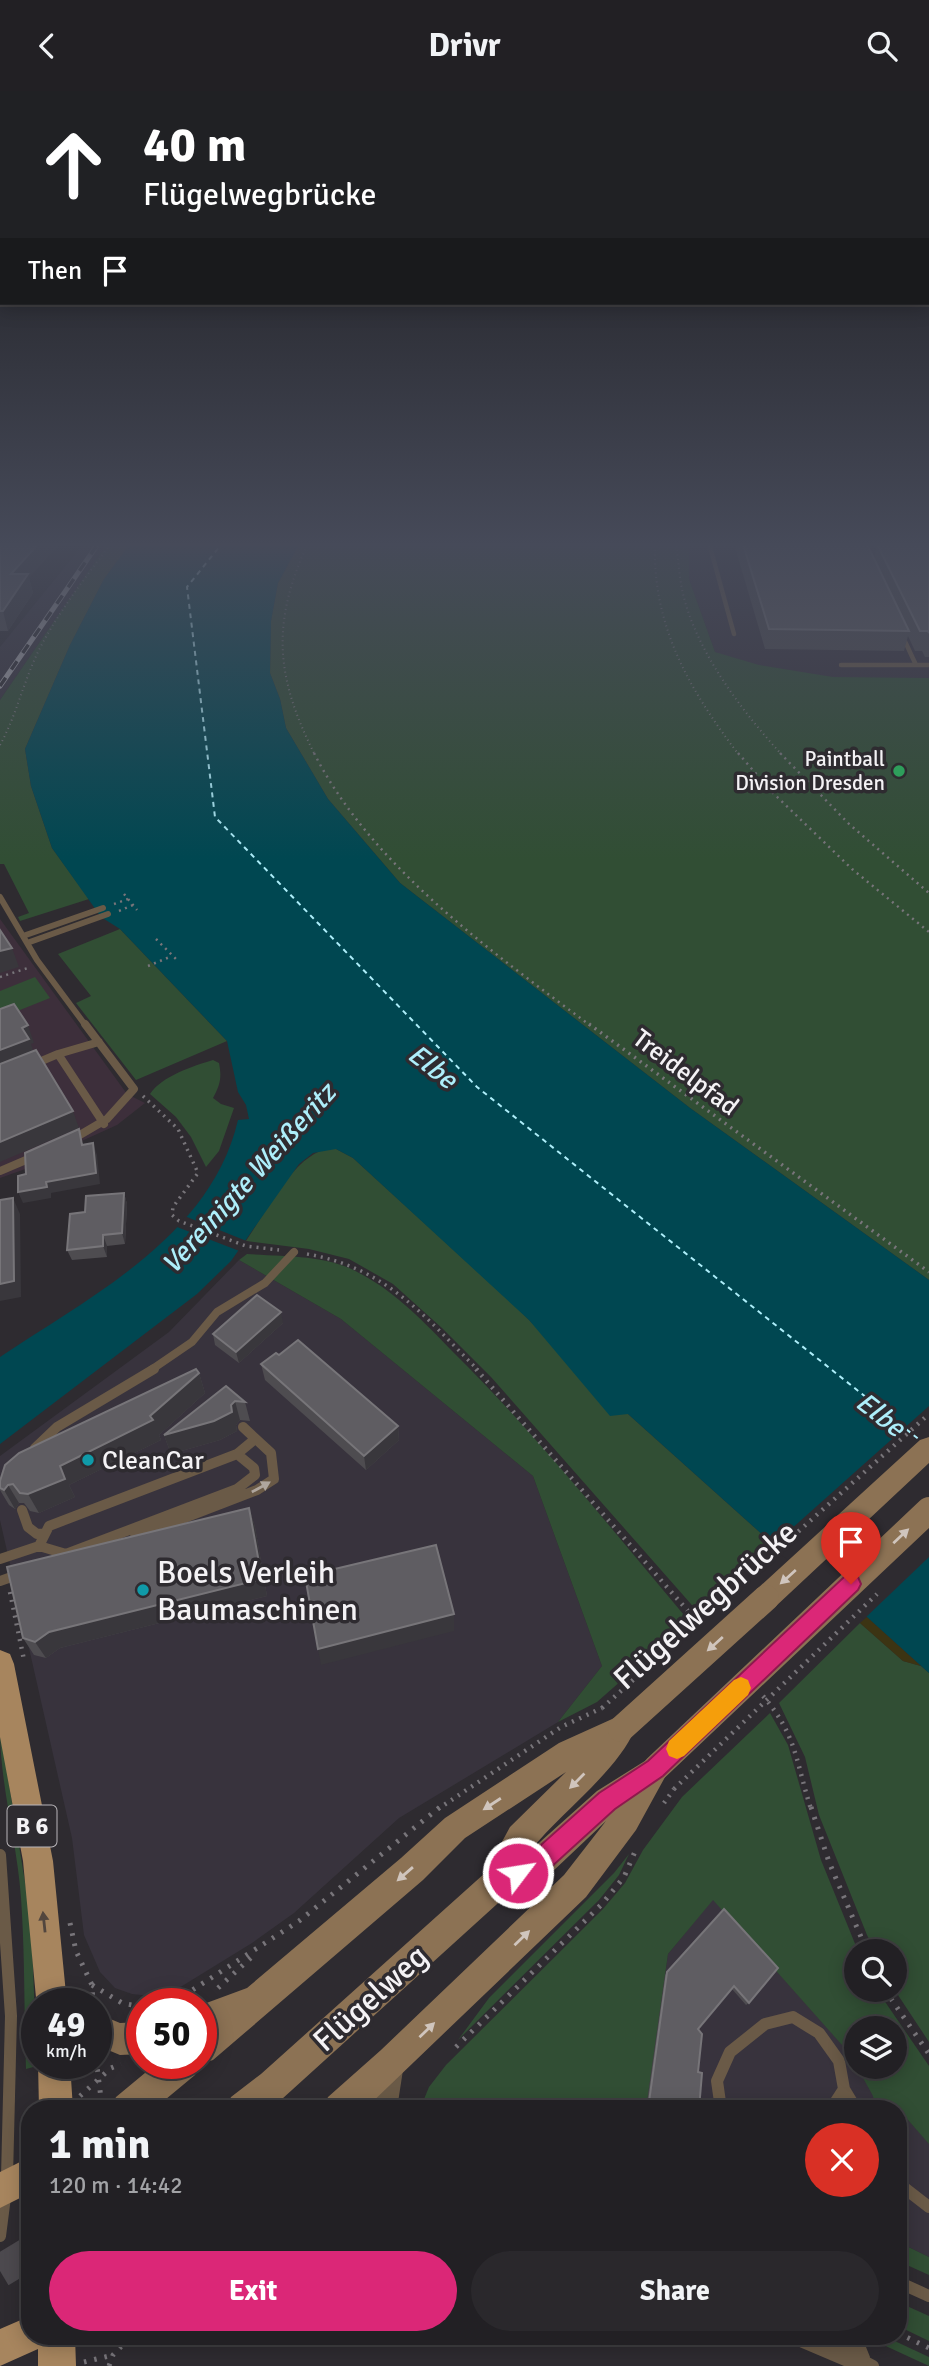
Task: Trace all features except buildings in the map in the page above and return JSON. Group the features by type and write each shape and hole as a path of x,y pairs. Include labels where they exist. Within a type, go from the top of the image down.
{"main road":[{"name":"Flügelwegbrücke","path":"611,1718 929,1448"},
{"path":"350,2100 576,1886 626,1820 929,1510"},
{"name":"B 6","path":"0,1664 38,1861 54,1988"},
{"name":"Flügelweg","path":"496,1884 521,1838 586,1773 611,1718"},
{"path":"217,2035 412,1869 455,1828 569,1753 611,1718"},
{"name":"Flügelweg","path":"255,2100 496,1884 540,1861 607,1801 665,1779"},
{"path":"217,2006 261,1999"},
{"path":"59,2079 65,2100"},
{"path":"139,2100 164,2079"},
{"path":"0,2348 21,2338"}],"street":[{"path":"384,2100 393,2062"},
{"path":"828,2345 864,2361"}],"lane":[{"path":"908,647 916,665"},
{"path":"841,665 929,665"},
{"path":"0,897 40,964 134,1089 104,1124 61,1145"},
{"path":"25,940 108,910"},
{"path":"23,1068 99,1042"},
{"path":"58,1054 104,1124"},
{"path":"0,1171 37,1155"},
{"path":"31,1453 57,1427 136,1381 192,1342 217,1312 265,1283 294,1252"},
{"path":"61,1565 266,1485 274,1479 276,1460 270,1450 243,1427"},
{"path":"39,1546 49,1526 237,1454 255,1439"},
{"path":"0,1559 39,1546 66,1554 237,1489 255,1475 254,1468 237,1454"},
{"path":"22,1510 28,1527 37,1534 45,1533"},
{"path":"0,1581 31,1571"},
{"path":"0,1855 8,1983 12,2184 0,2236"},
{"path":"720,2100 717,2081 730,2052 765,2024 793,2017 819,2033 839,2061 844,2089 851,2100"},
{"path":"837,2100 844,2089"},
{"path":"907,2190 929,2207"},
{"path":"907,2286 929,2296"}],"path":[{"path":"0,745 17,714 41,647"},
{"name":"Treidelpfad","path":"280,647 296,718 311,749 358,818 395,863 427,894 567,1008 929,1272"},
{"path":"674,647 714,721 758,776 867,884 929,932"},
{"path":"703,647 767,740 841,817 929,893"},
{"path":"124,894 137,910"},
{"path":"108,910 128,899"},
{"path":"108,910 133,905"},
{"path":"156,939 178,961"},
{"path":"148,966 173,955"},
{"path":"0,977 40,964"},
{"path":"134,1089 171,1119 187,1139 198,1173 173,1207 172,1215 180,1221 246,1246 335,1259 371,1274 412,1305 494,1386 711,1637"},
{"path":"196,1988 299,1921 364,1866 447,1802 561,1727 611,1718 929,1414"},
{"path":"665,1779 880,1590"},
{"path":"756,1687 780,1716 799,1759 808,1799 829,1863 862,1939"},
{"path":"456,2047 602,1904 624,1877 640,1840"},
{"path":"217,1995 265,1944"},
{"path":"92,1985 110,1999 126,2005"},
{"path":"894,2002 929,2054"},
{"path":"71,2100 99,2079 102,2100"},
{"path":"907,2337 929,2348"},
{"path":"109,2366 113,2355 122,2345"},
{"path":"64,2355 113,2355"}],"shaded area":[{"path":"0,647 36,647 0,700"},
{"path":"713,647 929,647 929,889"},
{"path":"0,919 127,1094 145,1103 117,1125 64,1149 48,1161 0,1178"},
{"path":"239,1260 341,1319 533,1476 602,1666 558,1722 399,1818 294,1913 252,1943 179,1988 126,1988 126,1992 115,1988 100,1972 84,1935 72,1838 0,1520 0,1456 169,1332"},
{"path":"713,1899 844,2046 844,2079 872,2079 891,2100 647,2100 668,1954"},
{"path":"907,2118 929,2143 929,2257 907,2246"}],"green space":[{"path":"36,647 69,647 25,749 31,786 52,848 89,899 20,921 18,917 29,913 4,864 0,864 0,700"},
{"path":"270,647 713,647 715,652 759,665 833,677 929,678 929,1280 690,1108 400,883 328,799 286,728 280,699 270,673"},
{"path":"120,929 227,1041 136,1080 76,1003 91,996 58,954"},
{"path":"35,977 50,998 0,1018 0,991"},
{"path":"213,1060 219,1063 220,1073 219,1085 213,1098 234,1108 219,1151 206,1167 191,1137 176,1117 150,1094 170,1077"},
{"path":"325,1149 336,1149 353,1158 515,1306 622,1413 628,1414 774,1545 698,1612 491,1377 393,1284 349,1259 309,1249 246,1241 290,1175 313,1155"},
{"path":"247,1254 334,1263 361,1274 399,1300 433,1331 515,1417 689,1621 597,1702 558,1722 602,1666 533,1476 341,1319 239,1260"},
{"path":"860,1623 903,1661 921,1666 929,1673 929,2042 903,2002 907,2002 907,1939 869,1939 819,1815 805,1757 779,1703"},
{"path":"770,1713 788,1745 821,1860 853,1939 844,1939 844,2002 885,2002 895,2016 844,2016 844,2047 713,1900 668,1954 647,2100 424,2100 429,2087 446,2065 603,1909 625,1883 643,1850 682,1797"},
{"path":"0,1729 31,1919 34,1988 24,1988 21,1898"},
{"path":"629,1854 619,1875 599,1900 458,2040 489,1998 614,1873"},
{"path":"907,2034 929,2066 929,2144 907,2119 907,2100 874,2100 864,2079 907,2079"},
{"path":"907,2246 929,2257 929,2275 907,2265"},
{"path":"907,2306 929,2316 929,2341 907,2330"},
{"path":"884,2345 903,2345 929,2357 929,2366"}],"sand":[{"path":"867,1617 921,1666 903,1661 860,1623"}],"water":[{"path":"69,647 270,647 270,673 280,699 286,728 328,799 400,883 690,1108 929,1280 929,1673 867,1617 774,1545 628,1414 610,1416 529,1320 353,1158 336,1149 313,1153 299,1164 231,1261 197,1294 0,1444 0,1357 108,1286 175,1230 202,1197 224,1161 238,1120 249,1119 246,1105 238,1092 227,1041 120,929 101,917 52,848 31,786 25,749"}],"pier":[{"path":"185,1217 249,1242 242,1252 177,1227"},
{"path":"929,1406 929,1557 864,1619 771,1547"}],"ferry route":[{"path":"194,647 215,817 477,1087 921,1441"}],"tunnel":[{"path":"0,2271 21,2258"}],"railway":[{"path":"0,686 27,647"}],"slow traffic":[{"path":"677,1749 741,1688"}],"place":[{"name":"Paintball Division Dresden","path":"899,771"},
{"name":"CleanCar","path":"88,1460"},
{"name":"Boels Verleih Baumaschinen","path":"143,1590"}],"route":[{"path":"518,1873 540,1861 607,1801 656,1768 851,1584"}],"water label":[{"name":"Elbe","path":"433,1066"},
{"name":"Vereinigte Weißeritz","path":"248,1178"},
{"name":"Elbe","path":"881,1414"}]}
